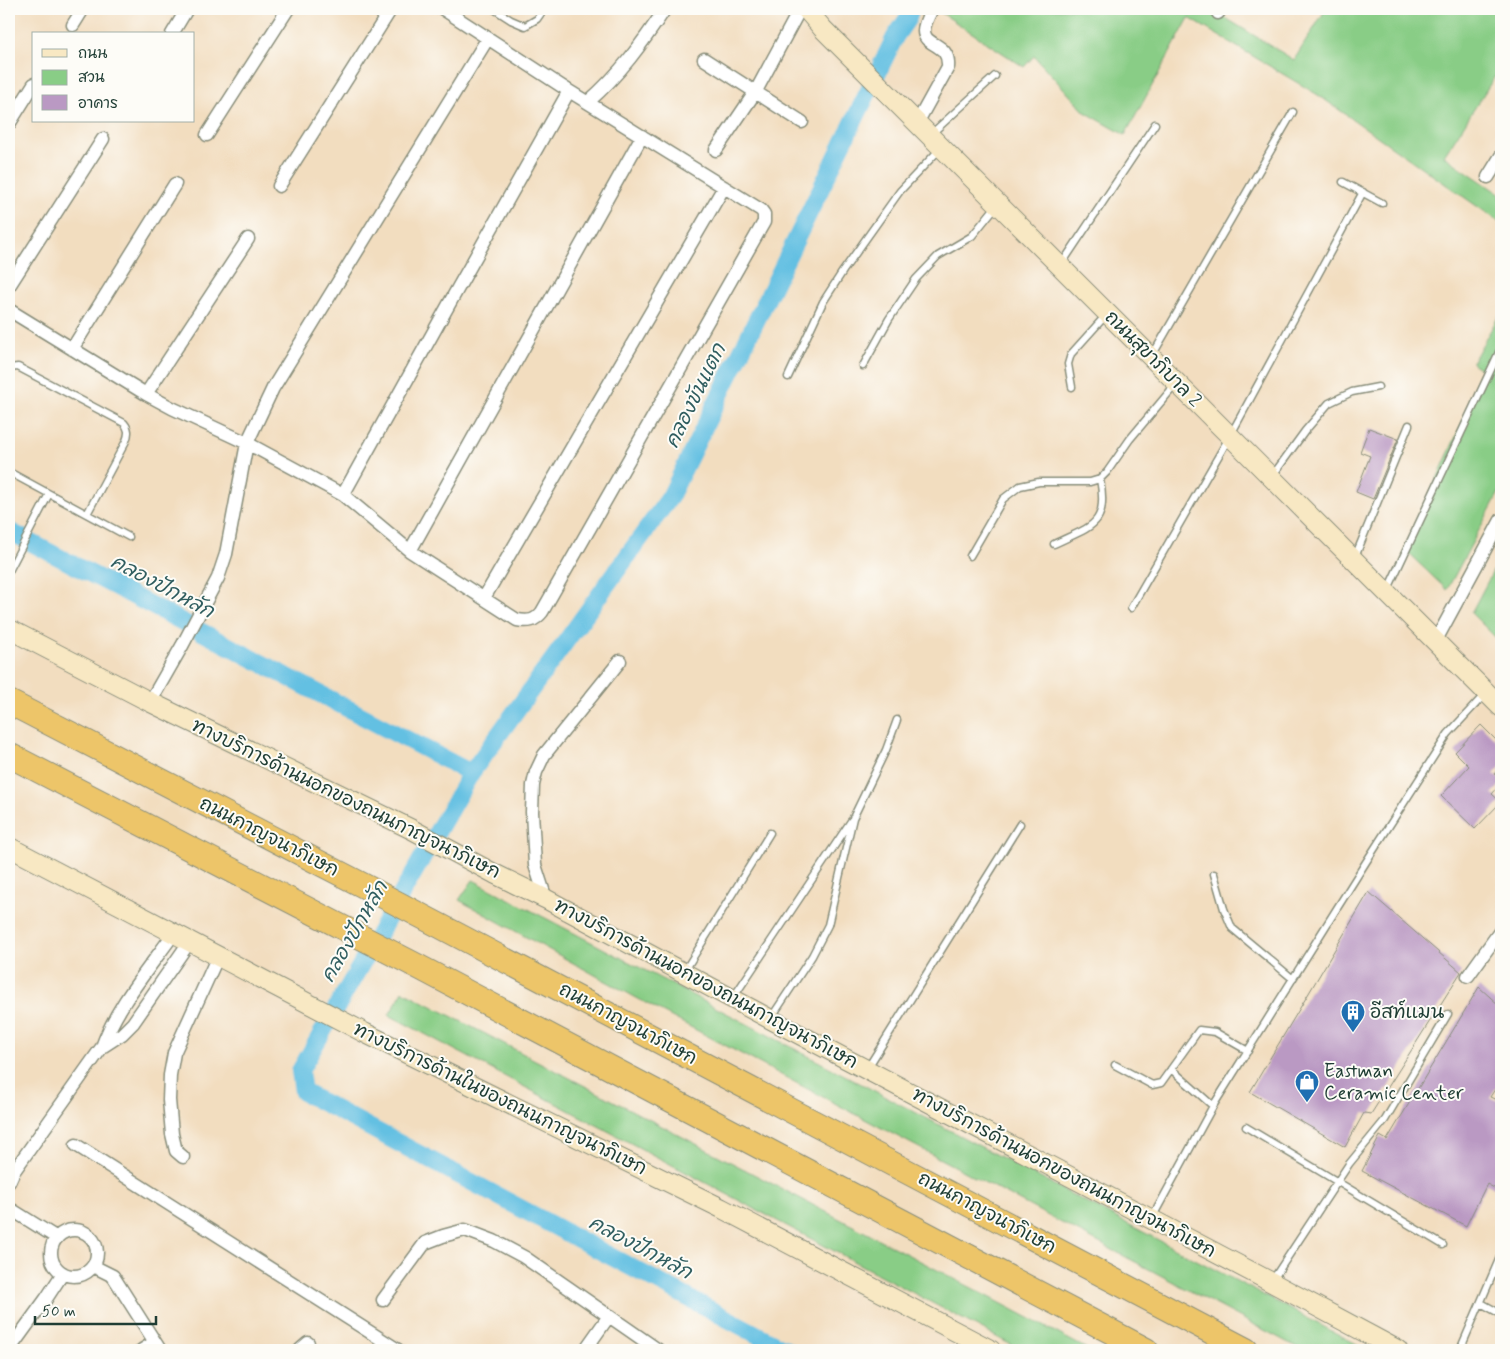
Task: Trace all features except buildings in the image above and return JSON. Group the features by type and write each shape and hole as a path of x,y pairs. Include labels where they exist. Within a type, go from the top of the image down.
{"highway":[{"name":"ถนนกาญจนาภิเษก","path":"9,702 443,927 1246,1350"},
{"path":"9,755 417,966 1146,1350"}],"main road":[{"name":"ถนนสุขาภิบาล 2","path":"806,9 929,136 1435,642 1497,701"},
{"name":"ทางบริการด้านนอกของถนนกาญจนาภิเษก","path":"9,629 150,702 411,829 495,874 546,898 732,999 1398,1350"},
{"name":"ทางบริการด้านในของถนนกาญจนาภิเษก","path":"9,846 301,1000 721,1208 991,1350"}],"street":[{"path":"73,26 83,9"},
{"path":"173,32 187,9"},
{"path":"207,135 288,9"},
{"path":"279,186 391,9"},
{"path":"9,310 146,394 247,442 344,495 410,551 517,620 527,622 536,619 542,612 764,222 764,214 761,210 569,91 443,9"},
{"path":"588,102 630,60 665,9"},
{"path":"716,150 756,91 800,9"},
{"path":"929,136 949,60 946,53 926,37 924,32 925,24 932,9"},
{"path":"150,702 218,578 226,554 247,442 273,388 488,38"},
{"path":"704,59 802,122"},
{"path":"9,124 32,87"},
{"path":"344,495 569,91"},
{"path":"410,551 642,136"},
{"path":"9,286 103,139"},
{"path":"1488,177 1501,156"},
{"path":"72,349 175,184"},
{"path":"484,598 724,187"},
{"path":"146,394 248,239"},
{"path":"1435,642 1501,520"},
{"path":"546,898 535,865 532,812 533,785 536,772 544,755 620,661"},
{"path":"1468,976 1501,930"},
{"path":"102,1047 122,1034 133,1023 182,937"},
{"path":"9,1182 14,1172 102,1047 118,1011 182,937"},
{"path":"183,1157 176,1151 172,1134 169,1100 170,1075 174,1053 218,956"},
{"path":"76,1145 398,1350"},
{"path":"9,1208 57,1238"},
{"path":"70,1230 80,1230 90,1236 96,1245 97,1256 92,1266 84,1273 73,1276 63,1272 55,1265 51,1255 53,1244 57,1238 70,1230"},
{"path":"383,1300 425,1243 465,1230 494,1241 524,1257 658,1350"},
{"path":"92,1266 113,1276 158,1346 142,1350"},
{"path":"10,1350 63,1272"},
{"path":"585,1350 609,1316"}],"lane":[{"path":"495,9 511,20 525,26 537,19 544,9"},
{"path":"788,377 822,302 900,192 929,136 995,76"},
{"path":"1151,357 1293,112"},
{"path":"1060,266 1155,124"},
{"path":"1344,182 1382,202"},
{"path":"1131,608 1230,436 1363,192"},
{"path":"863,366 889,318 916,279 938,256 972,236 998,205"},
{"path":"1072,387 1068,364 1071,354 1108,313"},
{"path":"1386,593 1501,348"},
{"path":"9,368 18,367 124,422 128,428 129,433 126,441 87,514"},
{"path":"970,556 1003,499 1020,486 1039,482 1090,482 1100,478 1107,472 1130,439 1177,383"},
{"path":"1271,478 1305,431 1329,403 1352,392 1378,387"},
{"path":"1354,560 1409,425"},
{"path":"9,472 129,537"},
{"path":"1054,544 1090,526 1098,519 1104,498 1100,478"},
{"path":"9,571 49,494"},
{"path":"1152,1219 1213,1106 1448,734 1497,701"},
{"path":"732,999 854,818 886,750 896,720"},
{"path":"770,1019 812,956 828,925 854,818"},
{"path":"867,1070 1020,824"},
{"path":"684,973 770,833"},
{"path":"1214,874 1224,909 1232,928 1293,979"},
{"path":"1271,1282 1348,1164 1385,1120 1448,1014"},
{"path":"1115,1065 1152,1085 1161,1083 1199,1030 1215,1032 1248,1051"},
{"path":"1171,1070 1213,1106"},
{"path":"1246,1127 1443,1245"},
{"path":"1461,1350 1501,1255"},
{"path":"1480,1303 1501,1314"}],"green space":[{"path":"941,9 1211,9 1294,60 1326,9 1501,9 1501,67 1444,156 1501,195 1501,223 1318,95 1189,18 1125,135 1085,112 1034,56 1024,67 940,12"},
{"path":"1501,312 1501,489 1447,590 1405,550 1485,372 1472,363"},
{"path":"1501,556 1501,643 1471,613"},
{"path":"473,880 1368,1350 1302,1350 662,1012 459,900"},
{"path":"403,991 1089,1350 1021,1350 389,1015"}],"waterway":[{"name":"คลองปักหลัก","path":"786,1350 303,1092 300,1071 471,773 670,497 895,37 908,18 911,9"},
{"name":"คลองปักหลัก","path":"9,531 471,773"}],"place":[{"name":"อีสท์แมน","path":"1353,1033"},
{"name":"Eastman Ceramic Center","path":"1307,1103"}],"water label":[{"name":"คลองขันแตก","path":"696,396"}]}
